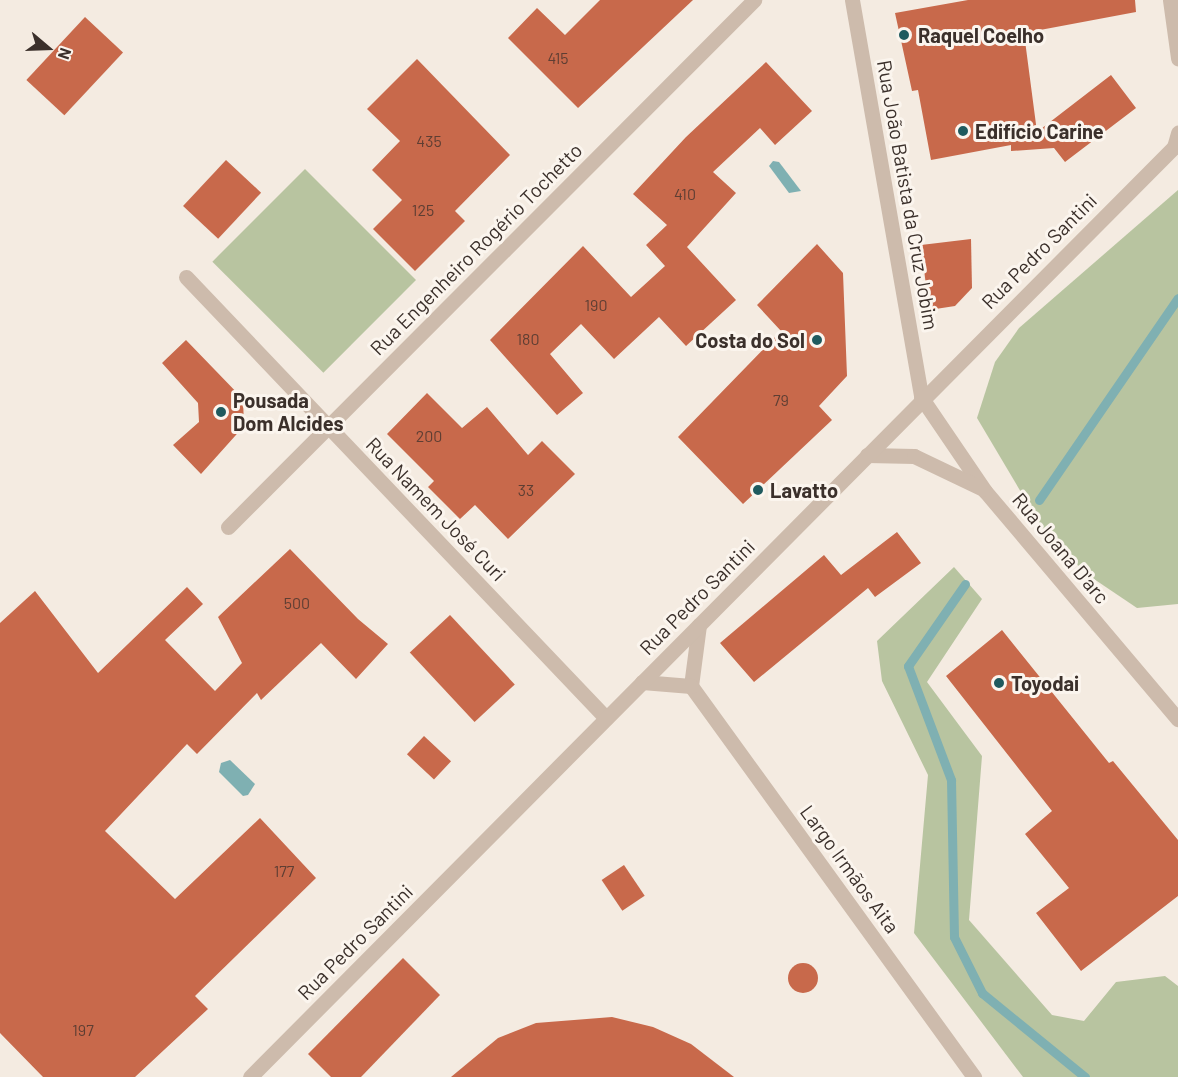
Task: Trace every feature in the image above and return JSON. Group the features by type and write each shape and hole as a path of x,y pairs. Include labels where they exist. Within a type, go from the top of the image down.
{"street":[{"name":"Rua Engenheiro Rogério Tochetto","path":"228,527 754,0"},
{"name":"Rua João Batista da Cruz Jobim","path":"852,0 921,397"},
{"path":"1170,0 1178,58"},
{"name":"Rua Pedro Santini","path":"250,1077 1176,140"},
{"name":"Rua Namem José Curi","path":"186,277 606,718"},
{"name":"Rua Joana D'arc","path":"921,397 985,491 1178,719"},
{"path":"867,455 914,456 985,491"},
{"path":"642,682 692,686 699,625"},
{"name":"Largo Irmãos Aita","path":"692,686 974,1077"}],"green space":[{"path":"305,169 416,280 323,373 212,262"},
{"path":"1178,190 1178,604 1137,608 1088,575 1047,536 977,418 995,362 1019,328"},
{"path":"954,567 982,599 927,682 982,756 969,920 1052,1015 1084,1021 1116,982 1165,976 1178,986 1178,1077 1023,1077 914,933 928,775 882,681 877,641"}],"water":[{"path":"773,161 779,162 801,191 789,193 769,166"},
{"path":"230,760 255,784 248,795 243,796 219,772 221,763"}],"building":[{"path":"600,0 693,0 578,108 508,38 537,8 565,35"},
{"path":"968,0 1135,0 1136,12 1024,33 1037,132 1111,75 1136,108 1065,162 1054,148 1011,151 1011,145 931,160 918,90 912,91 895,13"},
{"path":"85,17 123,52 64,115 26,80"},
{"path":"417,59 510,155 455,211 465,221 415,271 373,229 402,200 372,170 400,141 367,109"},
{"path":"766,62 812,111 775,145 760,128 713,172 736,193 687,247 736,300 686,346 659,317 614,359 581,324 550,354 583,393 557,415 490,340 583,246 631,297 665,266 646,245 667,225 633,194 686,137"},
{"path":"226,160 261,193 218,239 183,206"},
{"path":"971,239 972,288 955,306 929,310 921,245"},
{"path":"817,244 843,273 847,376 819,406 832,420 743,504 678,437 781,331 757,305"},
{"name":"Pousada Dom Alcides","path":"186,340 243,399 244,426 201,474 173,445 199,422 198,403 162,363"},
{"path":"427,393 462,428 487,407 528,455 542,441 575,474 508,539 475,505 460,519 428,487 434,481 387,434"},
{"path":"897,532 921,563 875,597 868,588 754,682 720,643 824,555 841,575"},
{"path":"290,549 358,619 388,644 356,679 321,643 261,700 257,693 197,754 187,744 105,831 175,899 260,818 316,878 195,996 208,1009 135,1077 43,1077 0,1033 0,623 35,591 98,673 187,587 203,604 165,640 215,691 242,663 218,617"},
{"path":"450,615 515,684 475,722 410,653"},
{"path":"1002,630 1109,763 1113,761 1178,840 1178,896 1081,971 1036,913 1069,888 1025,834 1052,811 946,676"},
{"path":"424,736 451,761 434,780 407,754"},
{"path":"624,865 645,896 622,911 602,880"},
{"path":"403,958 440,995 361,1077 331,1077 308,1054"},
{"path":"803,963 814,967 818,978 814,989 803,993 792,989 788,978 792,967"},
{"path":"612,1017 653,1027 691,1044 734,1077 451,1077 498,1038 536,1023"}],"waterway":[{"path":"1039,500 1178,298"},
{"path":"965,584 908,666 951,780 954,937 982,993 1085,1077"}],"place":[{"name":"Raquel Coelho","path":"904,35"},
{"name":"Edifício Carine","path":"963,131"},
{"name":"Costa do Sol","path":"817,340"},
{"name":"Pousada Dom Alcides","path":"221,412"},
{"name":"Lavatto","path":"758,490"},
{"name":"Toyodai","path":"999,683"}]}
